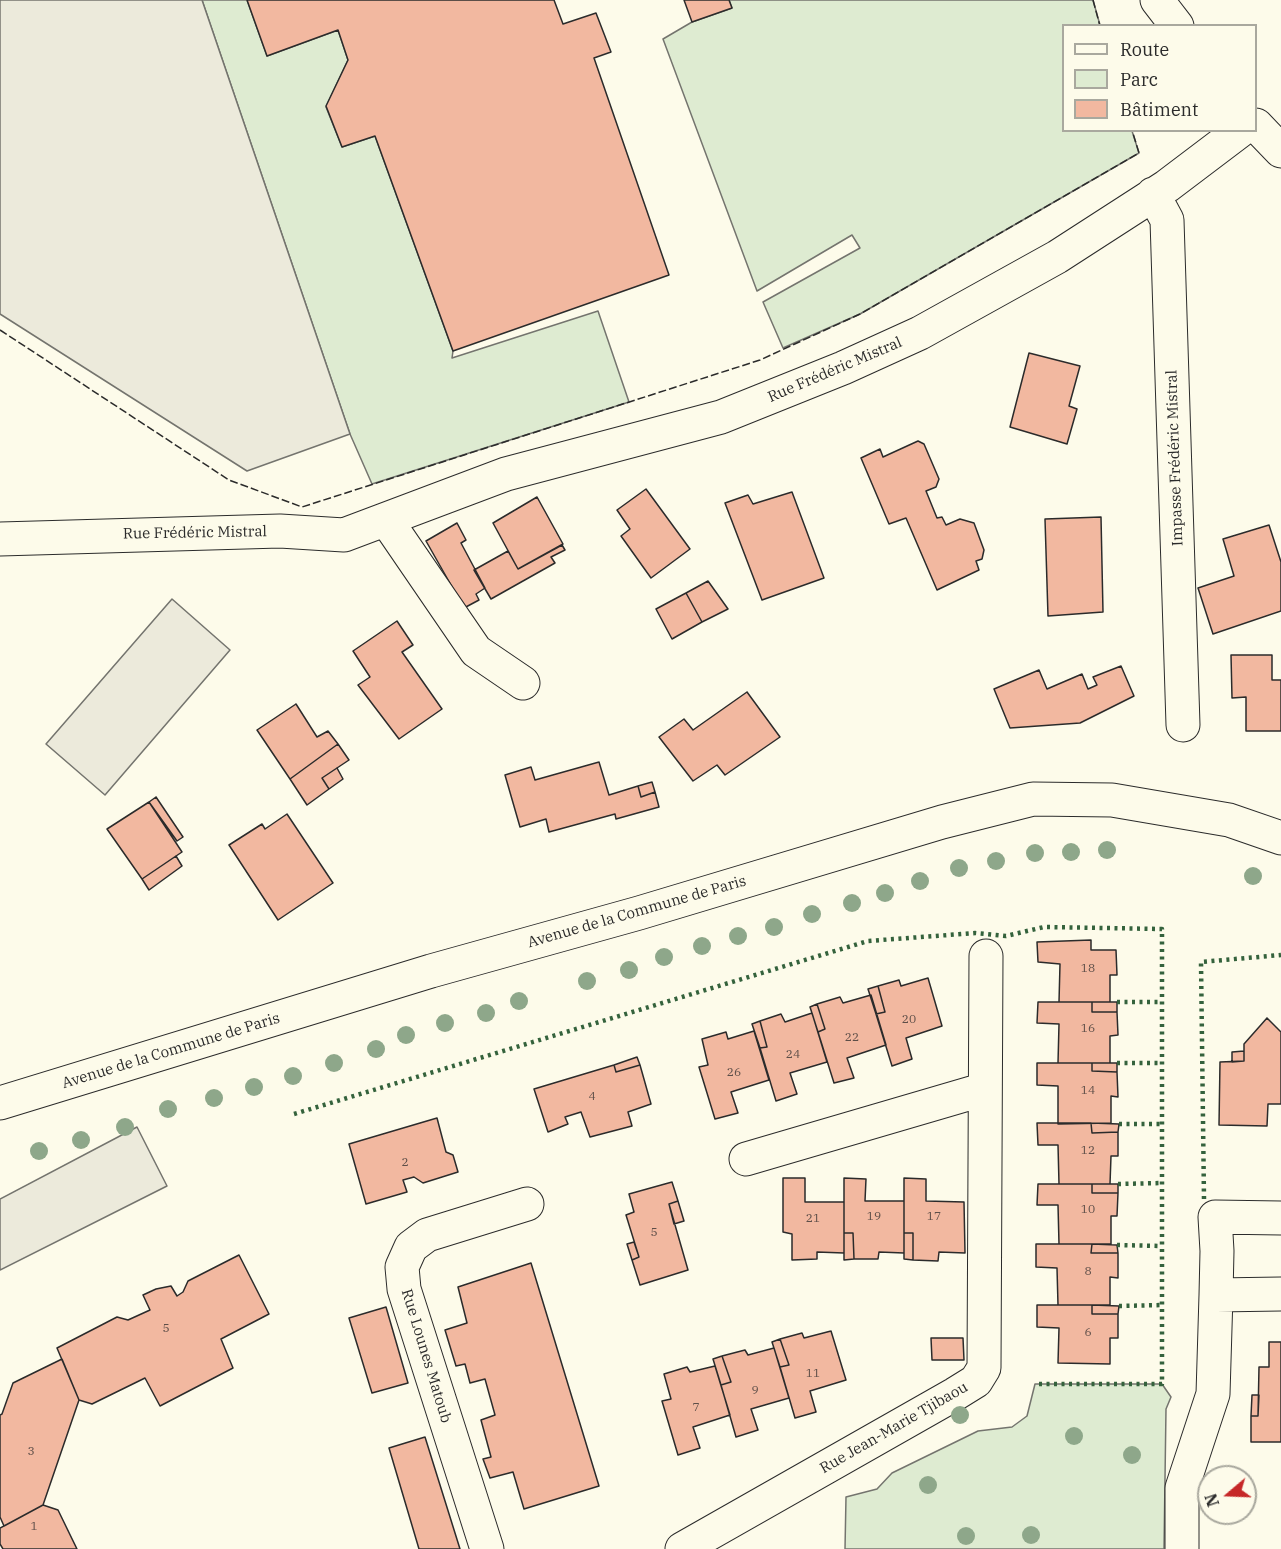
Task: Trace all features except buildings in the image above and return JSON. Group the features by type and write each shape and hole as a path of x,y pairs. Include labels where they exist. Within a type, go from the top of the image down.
{"street":[{"path":"1157,0 1175,24"},
{"path":"1257,126 1281,152"},
{"name":"Rue Frédéric Mistral","path":"0,538 280,531 344,536 387,521 446,495 506,474 721,417 843,368 920,333 1057,257 1167,186 1238,132"},
{"name":"Impasse Frédéric Mistral","path":"1153,194 1167,220 1183,725"},
{"path":"387,521 476,651 523,683"},
{"name":"Avenue de la Commune de Paris","path":"0,1103 431,970 639,913 942,822 1033,799 1123,802 1229,820 1281,838"},
{"name":"Rue Jean-Marie Tjibaou","path":"682,1549 976,1381 984,1368 986,956"},
{"path":"746,1159 985,1089"},
{"name":"Rue Lounes Matoub","path":"487,1549 404,1290 402,1267 411,1247 427,1235 527,1204"},
{"path":"1182,1549 1182,1488 1213,1394 1217,1251 1215,1217 1281,1218"},
{"path":"1215,1295 1281,1294"}],"green space":[{"path":"202,0 247,0 267,56 338,30 348,60 326,107 342,147 375,136 453,351 452,358 598,311 629,402 372,484 350,434"},
{"path":"729,0 1093,0 1100,24 1062,24 1062,132 1132,132 1139,153 860,314 783,348 763,302 860,248 852,235 757,291 663,39 692,22 732,8"},
{"path":"1035,1384 1162,1384 1171,1397 1166,1409 1164,1549 845,1549 846,1497 877,1489 892,1473 978,1431 1012,1427 1027,1416"}],"shaded area":[{"path":"0,0 202,0 350,434 247,471 0,314"},
{"path":"172,599 230,650 105,795 46,744"},
{"path":"137,1127 167,1186 0,1270 0,1199"}],"hedge":[{"path":"294,1114 868,941 975,933 1006,936 1044,927 1162,929 1162,1384 1035,1384"},
{"path":"1204,1199 1201,962 1281,955"},
{"path":"1117,1002 1162,1002"},
{"path":"1117,1063 1162,1063"},
{"path":"1119,1124 1162,1124"},
{"path":"1118,1184 1162,1183"},
{"path":"1117,1245 1162,1246"},
{"path":"1119,1306 1162,1305"}],"fence":[{"path":"1093,0 1099,24"},
{"path":"0,330 229,480 302,507 760,360 860,314 1139,153 1133,132"}]}
